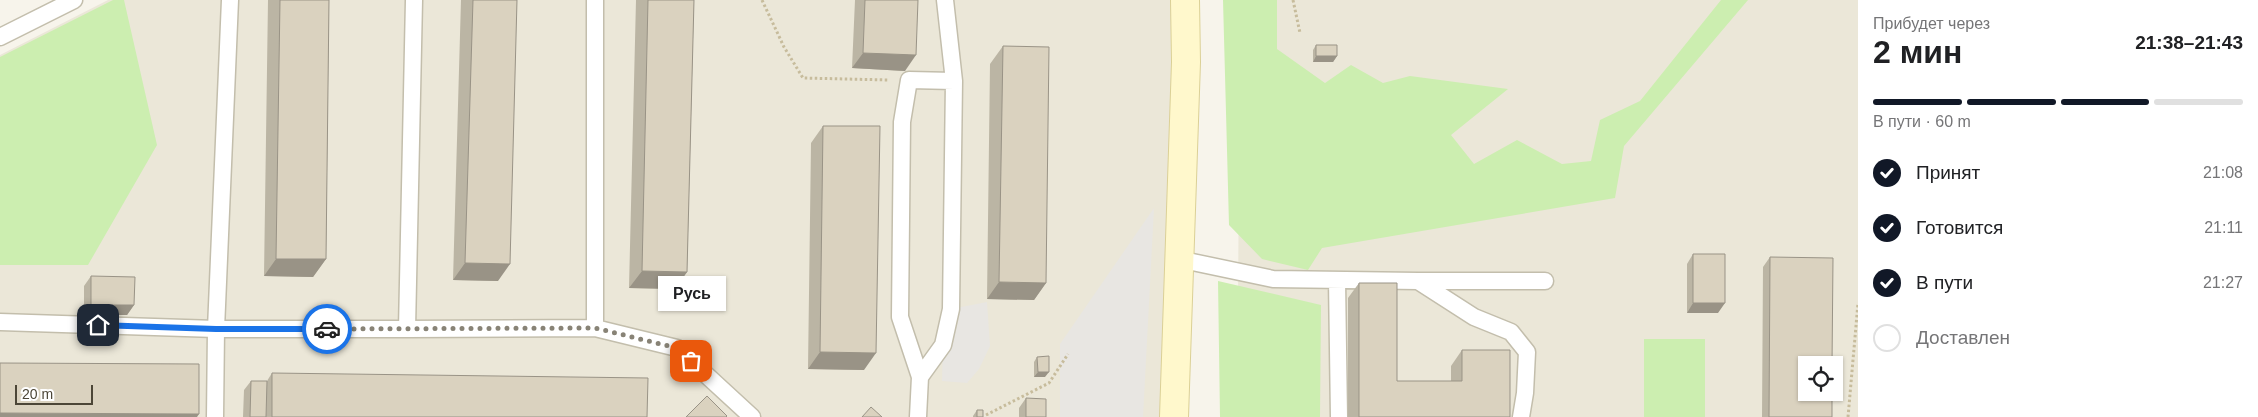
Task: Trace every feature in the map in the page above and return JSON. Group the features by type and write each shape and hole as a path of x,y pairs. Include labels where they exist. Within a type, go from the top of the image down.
{"main road":[{"path":"1174,417 1186,62 1185,0"}],"lane":[{"path":"0,37 74,0"},
{"path":"215,417 216,329 230,0"},
{"path":"407,329 414,0"},
{"path":"595,0 595,328"},
{"path":"920,378 943,346 951,309 954,81 944,0"},
{"path":"918,417 920,378 900,317 902,122 909,80 954,81"},
{"path":"1178,259 1273,279 1545,281"},
{"path":"1337,280 1339,417"},
{"path":"1418,281 1474,317 1512,332 1522,345 1527,352 1525,393 1521,417"},
{"path":"0,322 216,329 595,328 677,348 752,417"}],"path":[{"path":"762,0 784,47 803,78 909,80"},
{"path":"1293,0 1300,33"},
{"path":"1848,417 1858,302"},
{"path":"986,415 1049,383 1068,354"}],"shaded area":[{"path":"108,0 1170,0 1174,25 1163,417 0,417 0,55"},
{"path":"1239,0 1858,0 1858,417 1237,417"},
{"path":"1154,208 1143,417 1060,417 1060,344"},
{"path":"987,302 990,346 979,369 967,383 942,381 943,345 951,309"}],"green space":[{"path":"113,0 124,0 157,145 88,265 0,265 0,57"},
{"path":"1223,0 1277,0 1277,49 1325,83 1351,65 1383,83 1410,76 1508,89 1451,135 1474,164 1517,140 1562,164 1591,161 1600,120 1640,101 1721,0 1748,0 1624,146 1615,198 1322,248 1308,270 1262,259 1229,225"},
{"path":"1218,281 1321,305 1320,417 1220,417"},
{"path":"1644,339 1705,339 1705,417 1644,417"}],"building":[{"path":"280,0 329,0 326,259 276,259"},
{"path":"473,0 517,0 510,264 465,263"},
{"path":"648,0 694,0 687,272 642,271"},
{"path":"865,0 918,0 916,55 863,53"},
{"path":"1316,45 1337,45 1337,56 1316,56"},
{"path":"1003,46 1049,47 1046,283 999,282"},
{"path":"823,126 880,126 876,353 820,352"},
{"path":"1693,254 1725,254 1725,303 1693,303"},
{"path":"1770,257 1833,258 1832,356 1798,356 1798,401 1832,401 1832,417 1769,417"},
{"path":"91,276 135,277 134,305 91,305"},
{"path":"1359,283 1397,283 1397,381 1462,381 1462,350 1510,350 1510,417 1359,417"},
{"path":"1049,356 1049,372 1038,372 1037,357"},
{"path":"0,363 199,364 199,414 0,413"},
{"path":"272,373 648,378 647,417 272,417"},
{"path":"251,381 267,381 266,417 250,417"},
{"path":"707,396 727,416 686,417"},
{"path":"1026,398 1046,399 1046,417 1026,417"},
{"path":"871,407 882,417 862,417"},
{"path":"977,410 983,410 983,417 977,417"}],"way so far":[{"path":"327,329 595,328 677,348 691,361"}],"place":[{"name":"Русь","path":"691,361"}],"route":[{"path":"98,325 216,329 327,329"}]}
